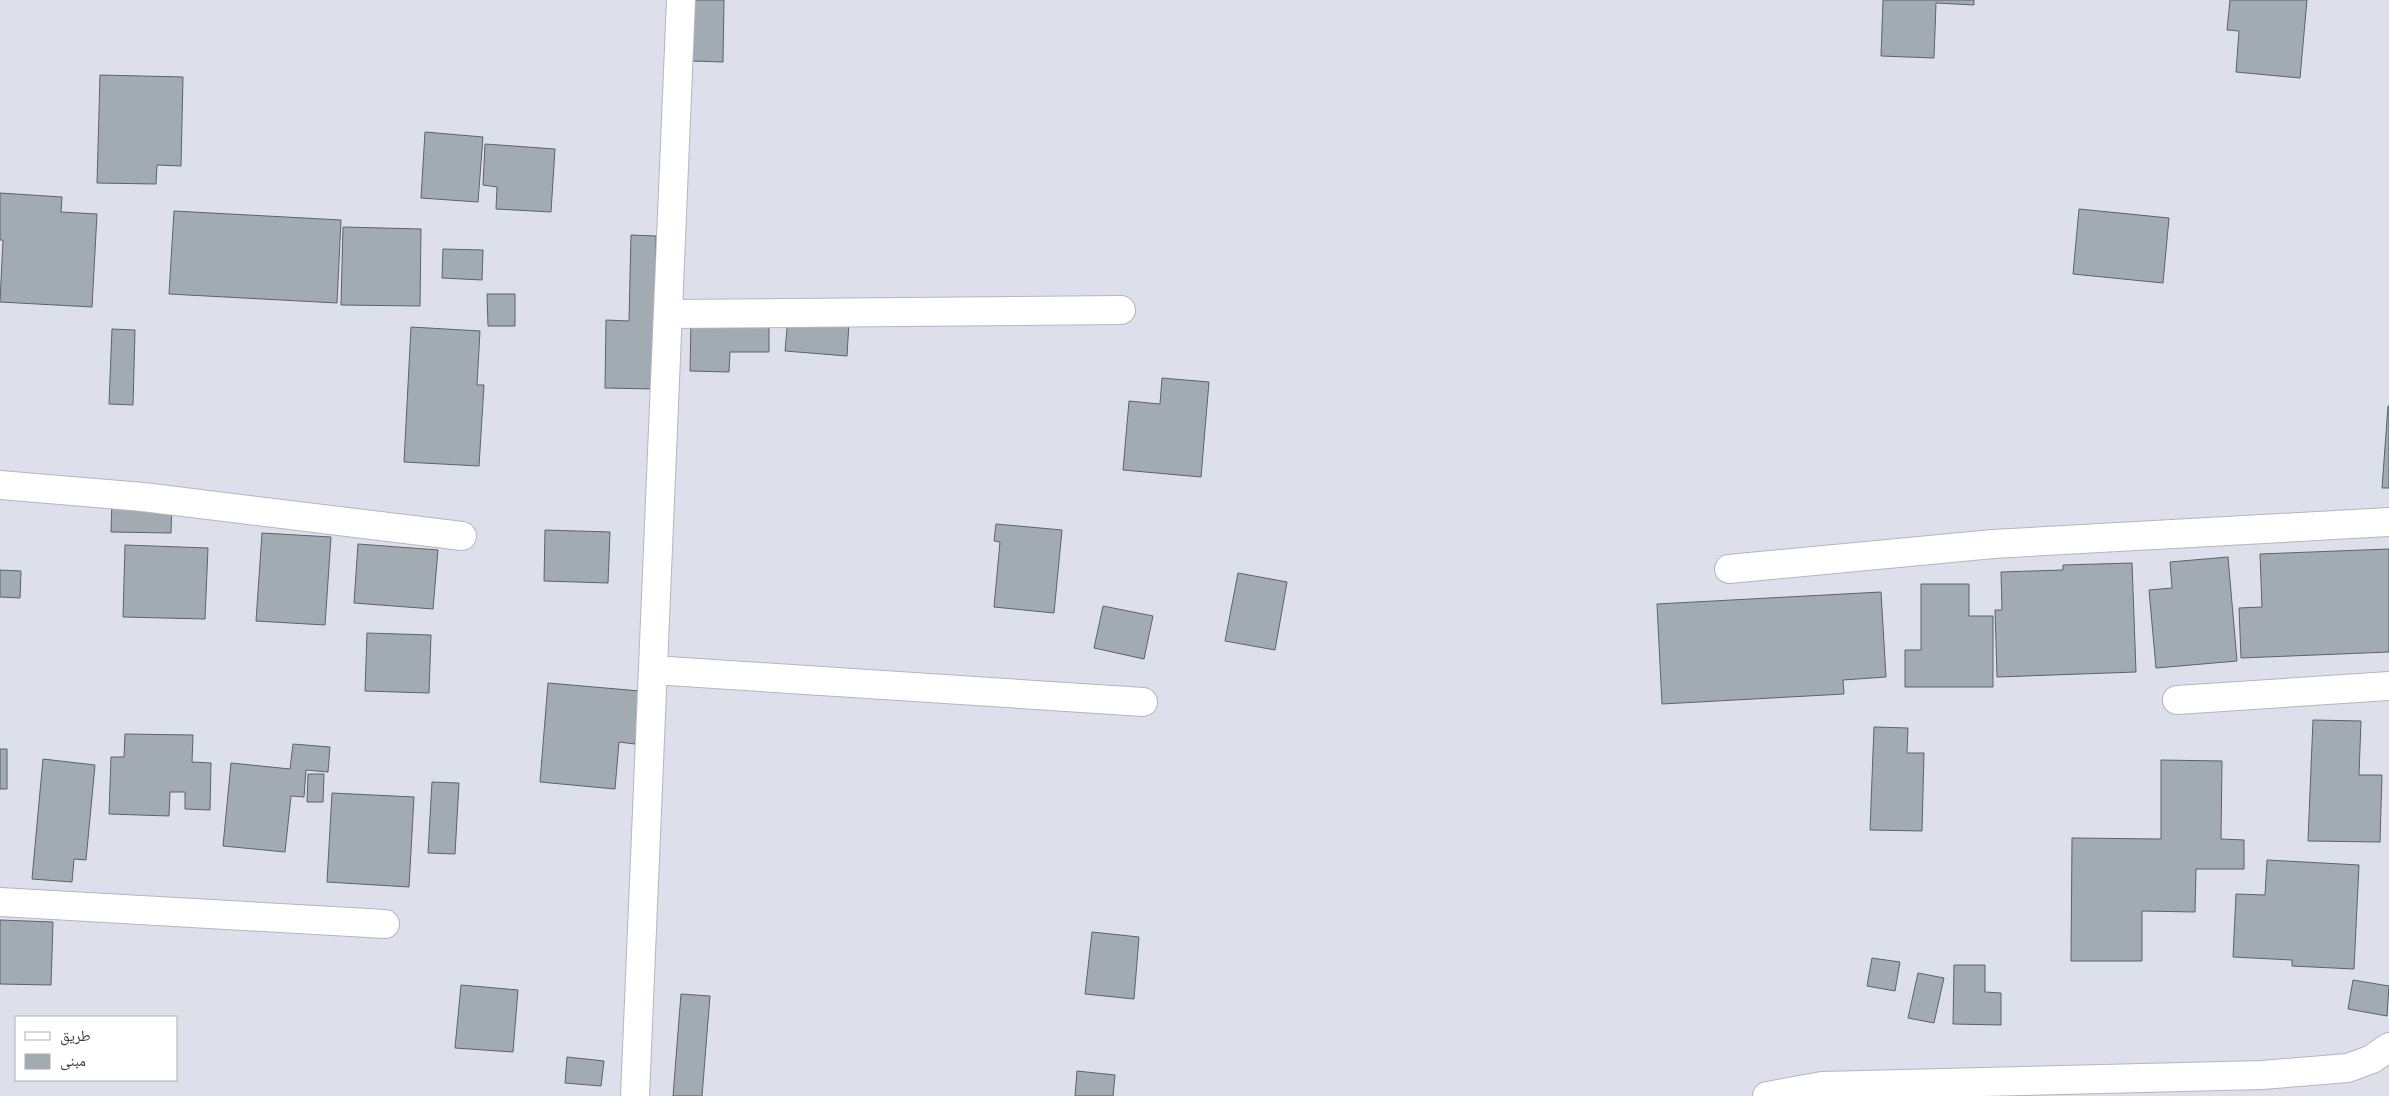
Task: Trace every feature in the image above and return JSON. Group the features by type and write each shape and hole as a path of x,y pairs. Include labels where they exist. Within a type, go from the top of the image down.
{"street":[{"path":"635,1096 681,0"},
{"path":"668,314 1121,310"},
{"path":"0,485 143,497 462,536"},
{"path":"1729,569 1993,544 2389,522"},
{"path":"653,670 1143,702"},
{"path":"2177,700 2389,686"},
{"path":"0,902 384,924"},
{"path":"1767,1096 1822,1086 2176,1086 2262,1075 2348,1068 2372,1059 2389,1047"}],"building":[{"path":"693,0 724,0 723,62 692,61"},
{"path":"1883,0 1974,0 1974,5 1936,3 1934,58 1881,56"},
{"path":"2230,0 2307,0 2300,78 2236,72 2239,31 2227,30"},
{"path":"100,75 183,77 181,166 157,165 156,184 97,183"},
{"path":"425,132 483,137 478,202 421,198"},
{"path":"485,144 555,149 551,212 496,209 497,187 483,185"},
{"path":"0,193 62,197 61,212 97,214 92,307 0,302 3,240 0,240"},
{"path":"2079,209 2169,218 2163,283 2073,274"},
{"path":"174,211 341,220 337,303 169,294"},
{"path":"343,227 421,229 420,306 341,305"},
{"path":"631,235 656,236 653,389 605,388 606,320 629,321"},
{"path":"443,249 483,250 482,280 442,278"},
{"path":"487,294 515,294 515,326 488,326"},
{"path":"788,317 849,322 847,356 785,351"},
{"path":"691,320 769,321 769,352 730,352 729,372 690,371"},
{"path":"411,327 480,331 477,385 484,385 479,466 404,462"},
{"path":"112,329 135,330 133,405 109,404"},
{"path":"1162,378 1209,382 1201,477 1123,470 1129,401 1160,404"},
{"path":"2388,406 2389,488 2382,488"},
{"path":"112,501 172,503 171,533 111,532"},
{"path":"996,524 1062,530 1054,613 994,607 1000,542 994,541"},
{"path":"545,530 610,532 608,583 544,581"},
{"path":"262,533 331,537 325,625 256,621"},
{"path":"358,544 438,550 433,609 354,603"},
{"path":"125,545 208,548 205,619 123,617"},
{"path":"2389,549 2389,652 2241,658 2239,608 2262,607 2260,554"},
{"path":"2228,557 2237,661 2156,668 2149,590 2172,588 2170,562"},
{"path":"2132,563 2136,672 1997,677 1995,610 2002,610 2001,572 2063,570 2063,565"},
{"path":"0,570 21,571 20,598 0,597"},
{"path":"1238,573 1287,582 1275,650 1225,641"},
{"path":"1921,584 1969,584 1969,616 1993,616 1993,687 1905,687 1905,650 1921,650"},
{"path":"1881,592 1886,677 1843,680 1844,694 1662,704 1657,604"},
{"path":"1103,606 1153,616 1144,659 1094,648"},
{"path":"367,633 431,635 429,693 365,691"},
{"path":"548,683 640,691 635,744 619,742 615,789 540,782"},
{"path":"2313,720 2361,721 2359,775 2382,775 2380,842 2308,841"},
{"path":"1874,727 1908,728 1907,753 1924,753 1922,831 1870,830"},
{"path":"125,734 193,735 192,762 211,763 210,810 185,809 185,792 170,792 169,816 109,814 111,757 124,757"},
{"path":"293,744 330,747 328,772 306,770 304,797 291,796 285,852 223,846 231,763 290,769"},
{"path":"0,749 7,749 7,789 0,789"},
{"path":"43,759 95,765 86,860 74,859 72,882 32,879"},
{"path":"2161,760 2222,761 2221,839 2244,840 2244,869 2196,869 2195,912 2142,911 2142,961 2071,961 2072,838 2161,839"},
{"path":"308,774 324,774 323,802 307,802"},
{"path":"432,782 459,783 455,854 428,853"},
{"path":"332,793 414,797 409,887 327,882"},
{"path":"2267,860 2359,865 2354,969 2292,966 2292,960 2233,957 2236,894 2265,895"},
{"path":"0,920 53,922 51,985 0,984"},
{"path":"1092,932 1139,937 1134,999 1085,994"},
{"path":"1872,958 1900,962 1895,991 1867,986"},
{"path":"1954,965 1985,965 1985,992 2001,993 2001,1025 1953,1024"},
{"path":"1918,973 1944,978 1934,1023 1908,1018"},
{"path":"2353,980 2389,986 2387,1016 2348,1009"},
{"path":"461,985 518,990 513,1052 455,1048"},
{"path":"681,994 710,996 702,1096 673,1096"},
{"path":"567,1057 604,1061 601,1086 565,1083"},
{"path":"1077,1071 1115,1075 1113,1096 1075,1096"}]}
